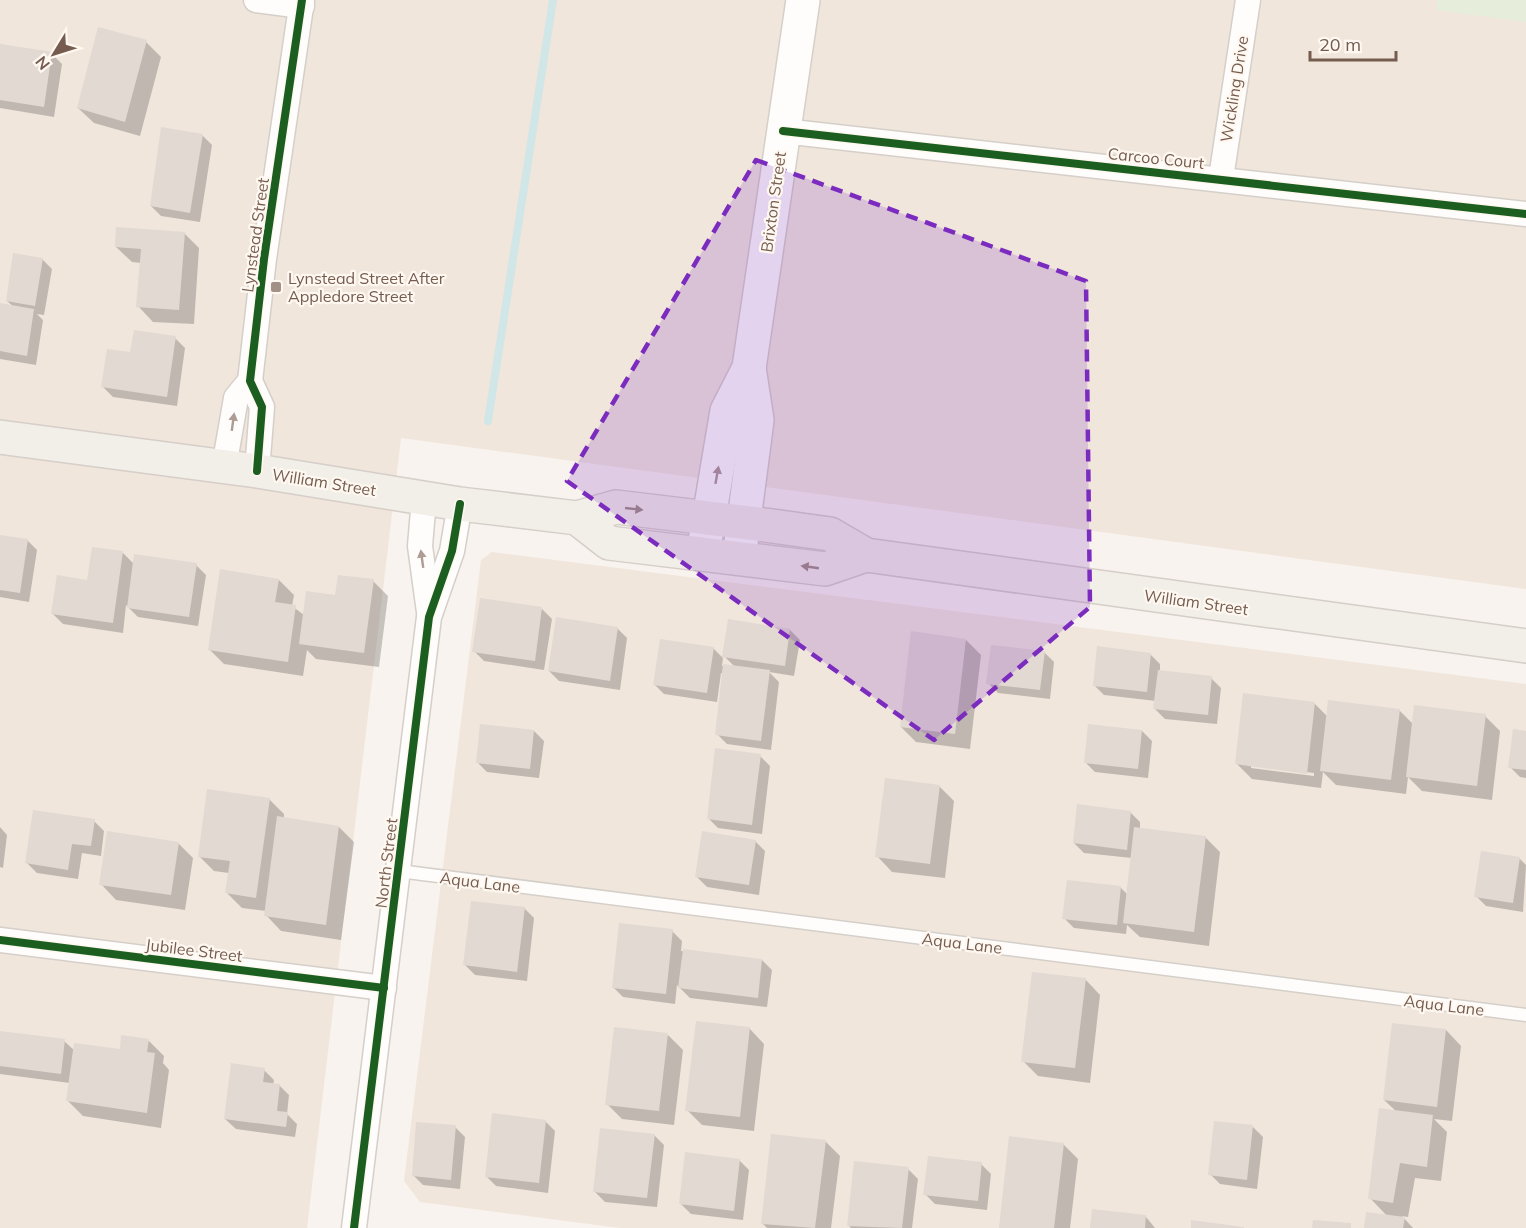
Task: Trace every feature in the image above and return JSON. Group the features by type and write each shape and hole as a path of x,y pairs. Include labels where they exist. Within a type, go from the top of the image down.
{"main road":[{"name":"Brixton Street","path":"740,558 757,420 749,368 802,0"},
{"name":"Brixton Street","path":"703,553 727,411 749,368"},
{"name":"William Street","path":"0,437 257,471 424,499 577,518 616,507 744,522 830,534 866,555 1526,646"},
{"name":"William Street","path":"577,518 609,543 825,569 866,555"}],"street":[{"path":"256,0 302,3"},
{"name":"Wickling Drive","path":"1221,178 1248,0"},
{"name":"Lynstead Street","path":"224,467 236,398 250,381 264,259 302,3"},
{"name":"Carcoo Court","path":"783,131 1221,178 1526,214"},
{"path":"250,381 262,407 257,471"},
{"name":"North Street","path":"424,499 420,546 429,617"},
{"name":"North Street","path":"354,1228 429,617 452,551 460,504"},
{"name":"Jubilee Street","path":"0,940 384,988"}],"lane":[{"name":"Aqua Lane","path":"399,871 1526,1015"}],"highlighted area":[{"path":"756,160 1086,281 1090,607 934,740 567,481"}],"shaded area":[{"path":"0,0 1526,0 1526,589 401,438 307,1228 0,1228"},
{"path":"492,552 1526,684 1526,1228 620,1228 420,1202 404,1181 481,560"}],"green space":[{"path":"1438,0 1526,0 1526,22 1436,10"}],"building":[{"path":"98,27 147,40 125,122 77,108"},
{"path":"0,44 52,52 44,107 0,100"},
{"path":"161,127 203,134 190,213 150,206"},
{"path":"116,227 185,232 179,310 136,307 141,249 115,247"},
{"path":"13,253 43,258 35,306 6,301"},
{"path":"0,303 34,309 27,356 0,351"},
{"path":"134,330 176,336 167,397 101,387 107,349 130,352"},
{"path":"0,535 28,539 20,593 0,590"},
{"path":"92,547 123,551 113,623 51,614 57,575 87,580"},
{"path":"134,554 197,563 189,617 127,608"},
{"path":"220,569 279,579 275,602 296,605 288,662 208,650"},
{"path":"338,575 374,579 364,653 299,644 306,591 335,595"},
{"path":"480,598 542,607 535,661 472,652"},
{"path":"556,617 618,627 610,681 548,671"},
{"path":"728,619 790,629 785,666 722,657"},
{"path":"911,631 966,639 955,734 900,727"},
{"path":"660,639 714,647 707,693 653,685"},
{"path":"991,645 1045,651 1040,690 986,684"},
{"path":"1097,646 1151,653 1147,692 1093,686"},
{"path":"723,664 770,670 761,741 715,735"},
{"path":"1158,670 1212,676 1208,715 1153,709"},
{"path":"1243,693 1315,702 1307,774 1235,764"},
{"path":"1328,700 1400,709 1391,780 1320,771"},
{"path":"1414,705 1486,714 1477,786 1406,777"},
{"path":"480,724 534,730 530,769 476,763"},
{"path":"1088,724 1142,730 1138,769 1084,763"},
{"path":"1513,729 1526,731 1526,770 1508,768"},
{"path":"715,748 761,754 752,825 707,819"},
{"path":"885,778 940,785 930,864 875,857"},
{"path":"207,789 270,798 256,898 225,893 230,861 198,857"},
{"path":"1077,804 1131,811 1127,850 1073,843"},
{"path":"33,810 95,819 91,846 72,844 68,870 25,863"},
{"path":"277,816 339,826 326,925 264,916"},
{"path":"1134,827 1206,836 1194,932 1123,923"},
{"path":"107,831 179,842 171,895 99,885"},
{"path":"702,831 756,840 749,885 695,877"},
{"path":"1481,851 1520,857 1513,903 1474,897"},
{"path":"1067,880 1121,886 1117,925 1062,919"},
{"path":"471,901 525,907 517,972 463,965"},
{"path":"619,923 673,929 666,994 612,988"},
{"path":"683,949 762,959 758,998 678,988"},
{"path":"1032,972 1086,978 1075,1068 1021,1062"},
{"path":"696,1021 750,1027 740,1117 685,1111"},
{"path":"1392,1023 1446,1029 1437,1107 1383,1100"},
{"path":"614,1027 668,1033 659,1111 605,1105"},
{"path":"0,1031 65,1039 61,1074 0,1066"},
{"path":"121,1035 149,1039 147,1052 155,1053 147,1113 66,1101 74,1043 120,1049"},
{"path":"231,1063 265,1068 263,1082 280,1084 277,1111 288,1112 286,1127 224,1119"},
{"path":"1379,1108 1433,1115 1427,1167 1400,1163 1393,1203 1368,1199"},
{"path":"492,1113 546,1120 539,1183 485,1177"},
{"path":"1214,1121 1253,1125 1247,1180 1208,1175"},
{"path":"416,1122 456,1125 451,1180 412,1176"},
{"path":"600,1128 655,1134 647,1198 593,1192"},
{"path":"771,1134 826,1140 815,1228 761,1224"},
{"path":"1009,1136 1064,1143 1054,1228 999,1228"},
{"path":"685,1152 740,1159 734,1211 679,1204"},
{"path":"928,1156 982,1162 978,1201 923,1195"},
{"path":"854,1161 909,1167 902,1228 847,1226"},
{"path":"1092,1209 1146,1215 1145,1228 1090,1228"},
{"path":"1366,1212 1405,1217 1403,1228 1364,1228"},
{"path":"1191,1220 1244,1227 1244,1228 1191,1228"},
{"path":"1313,1220 1351,1223 1351,1228 1312,1228"}],"waterway":[{"path":"488,421 553,0"}],"cycle path":[{"path":"257,471 262,407 250,381 264,259 302,0"},
{"path":"783,131 1526,214"},
{"path":"354,1228 429,617 452,551 460,504"},
{"path":"0,940 384,988"}],"place":[{"name":"Lynstead Street After Appledore Street","path":"276,287"}]}
